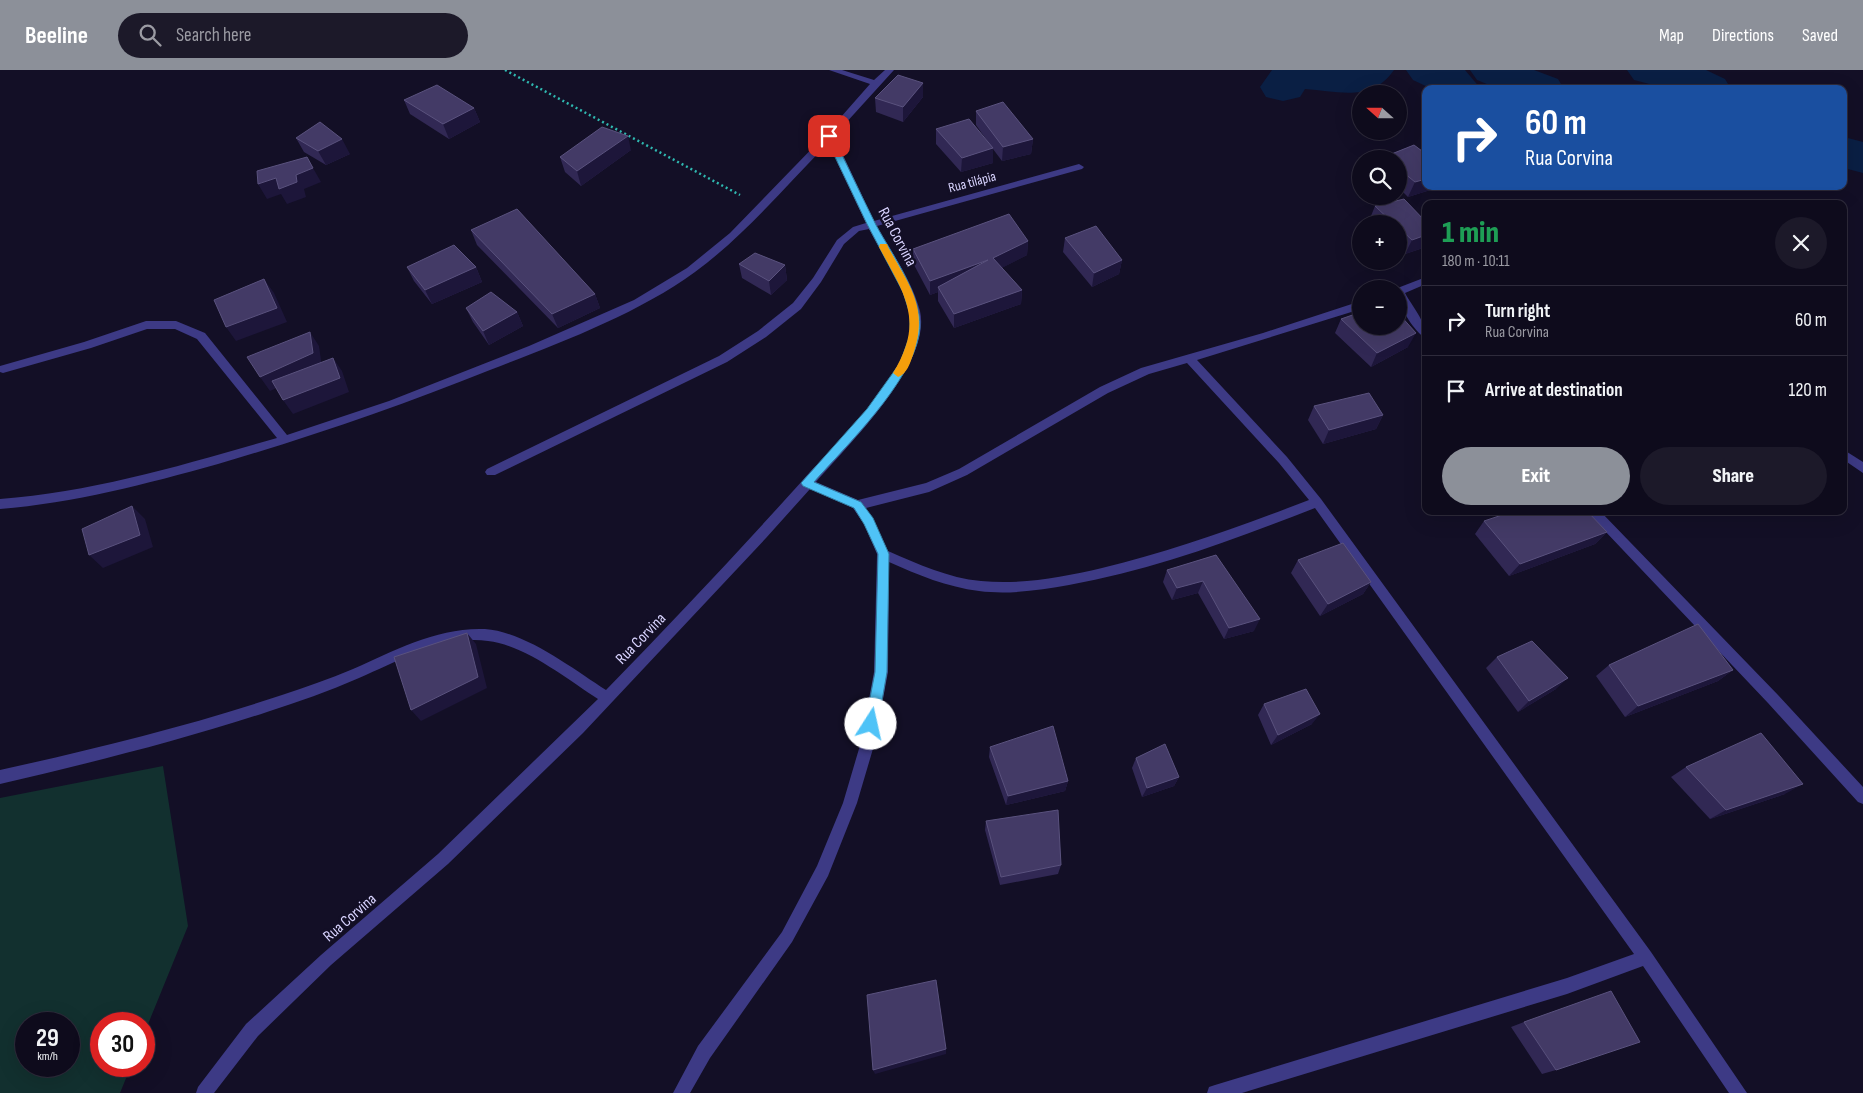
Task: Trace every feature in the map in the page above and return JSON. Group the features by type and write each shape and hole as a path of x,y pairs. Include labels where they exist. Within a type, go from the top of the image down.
{"street":[{"path":"833,70 876,83"},
{"path":"0,504 38,501 142,481 285,440 402,400 533,348 638,303 691,270 733,235 890,70"},
{"name":"Rua Corvina","path":"204,1093 252,1030 326,960 443,859 608,698 724,576 871,412 905,364 915,335 915,314 908,292 829,136"},
{"name":"Rua tilápia","path":"491,472 724,359 762,334 797,306 817,280 840,242 847,235 872,224 1079,167"},
{"path":"1422,282 1399,291 1412,316 1422,329"},
{"path":"857,505 929,487 963,472 1104,390 1145,371 1266,336 1352,308"},
{"path":"4,369 87,345 146,325 176,325 201,336 285,440"},
{"path":"1189,358 1283,460 1317,502 1646,957 1739,1093"},
{"path":"1847,456 1863,468"},
{"path":"681,1093 704,1052 787,937 823,871 850,803 868,742 881,672 883,554 869,522 857,505 807,483"},
{"path":"883,554 930,574 965,584 1006,588 1060,582 1150,562 1217,540 1317,502"},
{"path":"1596,515 1863,797"},
{"path":"0,777 99,754 220,722 338,682 440,638 464,634 490,635 511,641 560,668 608,698"},
{"path":"1216,1093 1567,986 1646,957"}],"path":[{"path":"505,70 760,206"}],"green space":[{"path":"163,766 188,926 153,1012 90,1012 90,1077 127,1077 120,1093 0,1093 0,798"}],"building":[{"path":"898,75 923,83 903,107 875,98"},
{"path":"437,85 474,108 443,124 404,100"},
{"path":"1003,102 1033,139 1003,147 976,111"},
{"path":"969,119 993,148 962,158 936,129"},
{"path":"320,122 342,139 318,151 296,138"},
{"path":"602,127 628,136 577,171 560,157"},
{"path":"1414,145 1422,151 1422,180 1415,182 1407,176 1407,150 1402,150"},
{"path":"307,157 313,168 296,175 297,182 279,189 276,178 258,184 257,171"},
{"path":"1407,202 1422,218 1422,236 1412,240 1407,235 1407,215 1384,215 1375,206 1407,205"},
{"path":"517,209 595,294 552,314 471,230"},
{"path":"1009,214 1028,241 993,258 1022,290 954,314 938,287 988,260 930,281 913,249"},
{"path":"1096,226 1122,260 1094,273 1065,238"},
{"path":"454,245 476,267 425,290 407,267"},
{"path":"755,253 785,265 769,281 739,264"},
{"path":"264,279 277,308 226,327 214,300"},
{"path":"491,292 517,312 483,331 466,308"},
{"path":"1352,315 1352,329 1341,319"},
{"path":"1407,323 1416,333 1377,353 1358,335 1407,335"},
{"path":"310,332 313,353 260,377 247,357"},
{"path":"333,358 340,378 283,400 272,381"},
{"path":"1369,393 1383,415 1329,430 1314,406"},
{"path":"132,506 140,535 89,555 82,529"},
{"path":"1502,515 1591,515 1607,532 1520,564 1484,521"},
{"path":"1343,543 1371,582 1328,604 1298,560"},
{"path":"1216,555 1260,619 1229,628 1203,581 1177,588 1167,570"},
{"path":"1698,624 1733,670 1638,706 1609,665"},
{"path":"467,633 478,677 411,710 394,657"},
{"path":"1532,641 1568,678 1529,701 1497,657"},
{"path":"1306,689 1320,714 1278,735 1264,704"},
{"path":"1053,726 1068,781 1008,796 990,747"},
{"path":"1761,733 1803,784 1726,810 1686,767"},
{"path":"1165,744 1179,777 1147,788 1136,758"},
{"path":"1058,810 1061,865 1001,877 986,821"},
{"path":"936,980 946,1049 873,1070 867,995"},
{"path":"1611,991 1640,1042 1556,1070 1524,1022"}],"waterway":[{"path":"1283,87 1291,76 1349,80 1356,79 1371,70"},
{"path":"1429,70 1445,76 1454,85"},
{"path":"1493,70 1531,85"},
{"path":"1650,70 1690,80 1700,85"},
{"path":"1847,153 1863,158"}],"slow traffic":[{"path":"884,247 908,292 915,314 915,335 905,364 898,373"}],"route":[{"path":"829,136 908,292 915,314 915,335 905,364 871,412 807,483 857,505 869,522 883,554 881,672 871,724"}]}
